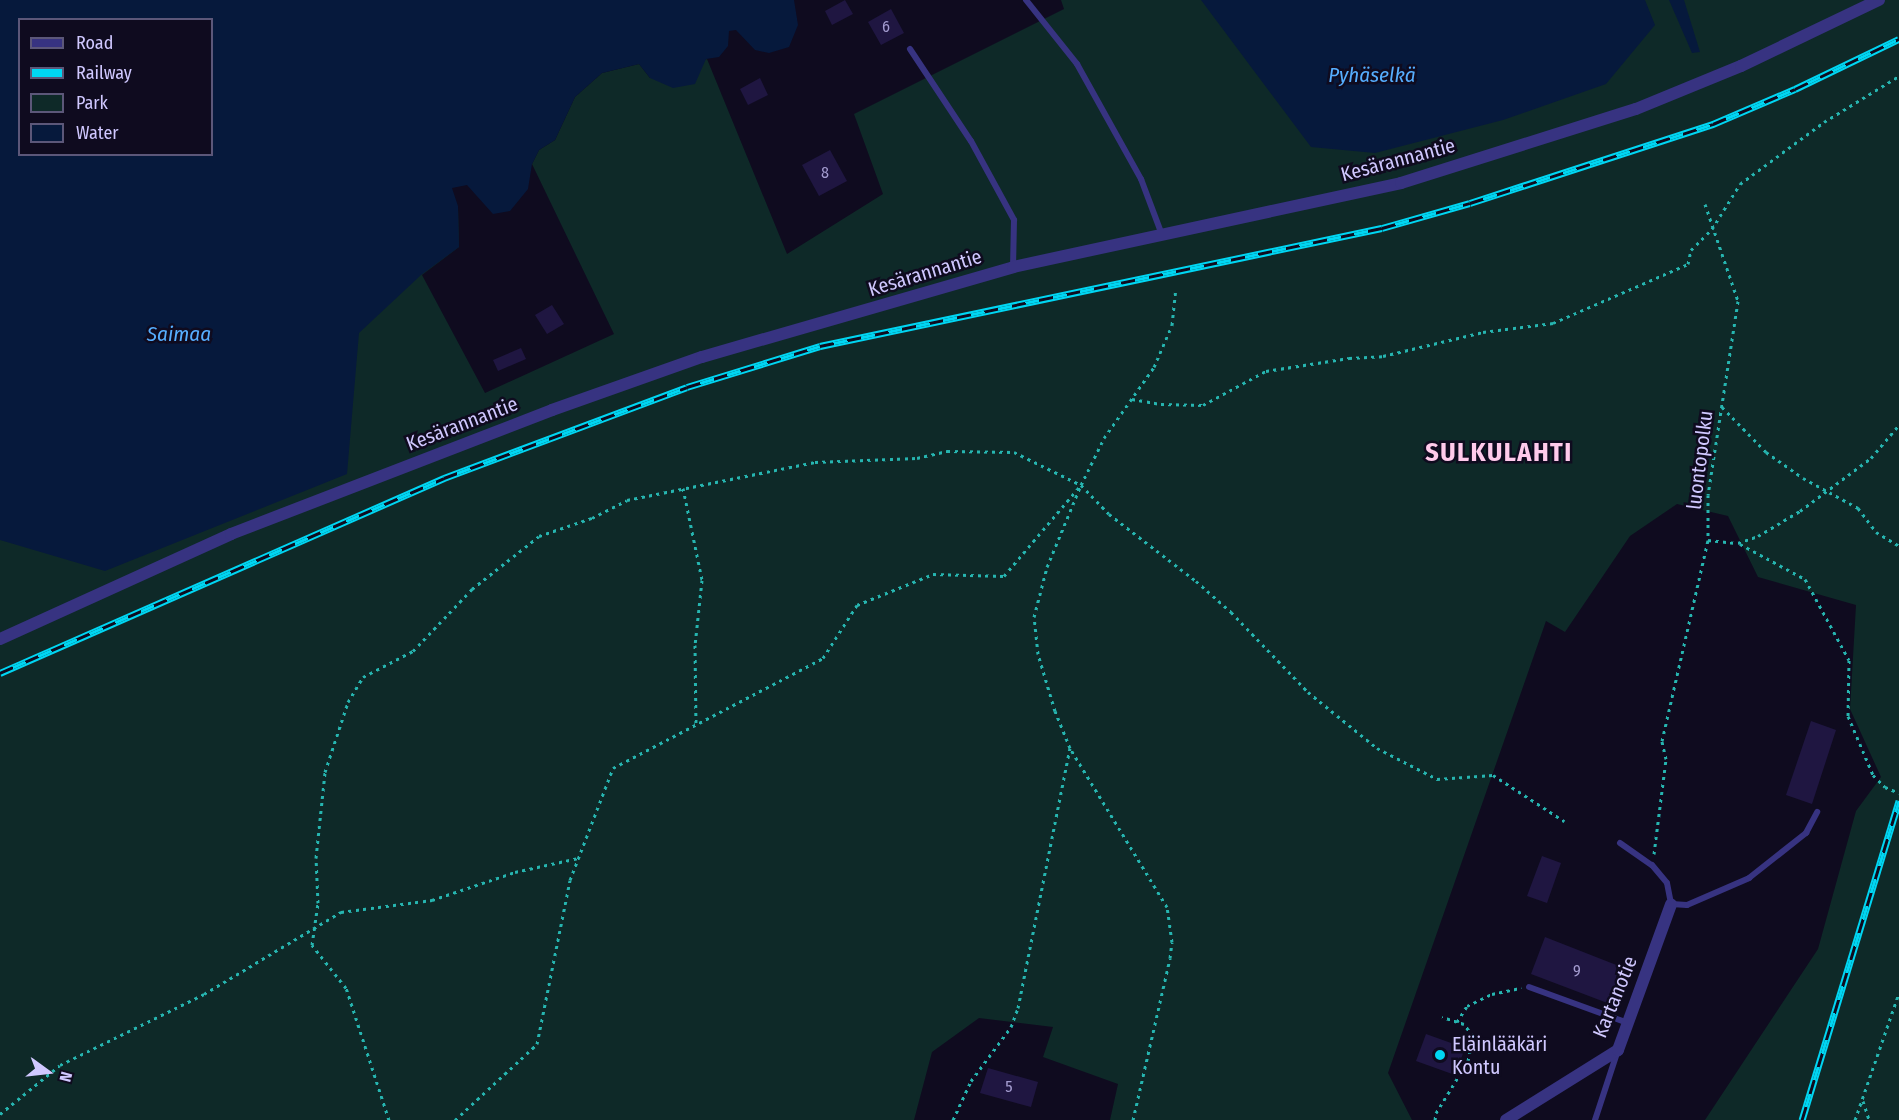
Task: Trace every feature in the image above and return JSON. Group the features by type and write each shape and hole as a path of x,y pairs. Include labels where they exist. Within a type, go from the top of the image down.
{"street":[{"name":"Kesärannantie","path":"0,639 231,534 552,410 702,357 1013,267 1401,183 1636,109 1741,66 1879,0"},
{"name":"Kartanotie","path":"1506,1120 1618,1050 1671,904"}],"lane":[{"path":"1026,0 1077,64 1141,179 1162,235"},
{"path":"910,49 972,141 1014,220 1013,267"},
{"path":"1620,843 1652,865 1667,883 1671,904 1687,905 1749,878 1806,834 1817,812"},
{"path":"1528,987 1628,1023"},
{"path":"1595,1120 1618,1050"}],"path":[{"path":"1132,399 1161,404 1203,405 1266,372 1349,358 1383,356 1483,332 1553,322 1688,264 1692,250 1712,229 1740,184 1824,122 1899,76"},
{"name":"luontopolku","path":"1652,865 1666,759 1662,741 1708,540 1708,495 1738,301 1705,204"},
{"path":"1133,1120 1170,958 1172,942 1167,907 1070,748 1055,711 1038,654 1034,618 1047,567 1104,438 1154,367 1172,325 1176,290"},
{"path":"1722,406 1766,452 1803,478 1829,490 1858,508 1876,532 1899,546"},
{"path":"1738,543 1766,531 1829,490 1871,458 1899,424"},
{"path":"389,1120 346,988 312,945 318,903 316,858 325,772 348,702 363,677 413,651 472,589 538,536 592,518 627,500 815,462 917,458 947,451 1014,452 1082,485 1109,514 1222,604 1308,692 1377,748 1437,779 1493,775 1564,821"},
{"path":"455,1120 537,1044 570,880 613,768 823,658 858,605 933,574 1004,576 1082,485"},
{"path":"683,488 702,579 695,645 696,724"},
{"path":"1708,540 1738,543 1805,579 1849,660 1848,716 1873,775 1885,787 1899,793"},
{"path":"953,1120 971,1081 1011,1027 1018,1008 1070,748"},
{"path":"0,1114 60,1065 204,994 341,912 432,900 515,872 579,858"},
{"path":"1457,1022 1467,1006 1492,994 1528,987"},
{"path":"1855,1120 1899,993"},
{"path":"1435,1120 1436,1113 1468,1061 1473,1036 1464,1024 1442,1017"},
{"path":"1863,1100 1869,1120"}],"green space":[{"path":"1061,0 1899,0 1899,1120 1705,1120 1818,949 1856,811 1881,777 1850,709 1856,605 1758,577 1728,516 1677,504 1630,536 1565,632 1546,621 1388,1073 1412,1120 1110,1120 1118,1084 1043,1057 1053,1027 979,1018 932,1052 914,1120 0,1120 0,109 18,150 18,156 37,156 458,206 459,247 422,275 485,393 614,334 532,164 539,150 555,140 575,97 602,73 639,64 650,78 707,59 787,254 883,194 854,114 1064,9"}],"water":[{"name":"Saimaa","path":"0,0 794,0 798,25 789,47 769,53 755,50 736,30 729,31 728,46 719,57 706,59 695,84 673,88 650,78 639,64 602,73 575,97 555,140 539,150 532,164 528,189 510,211 493,214 467,185 452,188 458,206 459,247 421,275 359,333 347,474 105,571 0,540"},
{"name":"Pyhäselkä","path":"1201,0 1645,0 1655,25 1606,84 1503,120 1375,153 1311,147"},
{"path":"1669,0 1684,0 1700,52 1692,53"}],"building":[{"path":"845,0 853,14 832,25 825,11"},
{"path":"891,9 904,33 881,45 868,22"},
{"path":"760,78 768,95 748,105 740,89"},
{"path":"830,150 847,181 819,196 802,165"},
{"path":"552,305 564,324 547,334 535,315"},
{"path":"521,348 526,359 498,371 493,360"},
{"path":"1811,721 1836,730 1812,804 1786,795"},
{"path":"1542,856 1561,863 1547,903 1527,896"},
{"path":"1545,937 1624,968 1610,1004 1531,974"},
{"name":"Eläinlääkäri Kontu","path":"1426,1034 1465,1048 1455,1075 1416,1061"},
{"path":"988,1068 1038,1082 1031,1107 980,1093"}],"railway":[{"path":"0,673 444,478 687,387 820,346 1382,228 1470,203 1713,124 1795,89 1899,39"},
{"path":"1802,1120 1899,800"}],"place":[{"name":"Eläinlääkäri Kontu","path":"1440,1055"}],"district":[{"name":"SULKULAHTI","path":"1499,453"}]}
